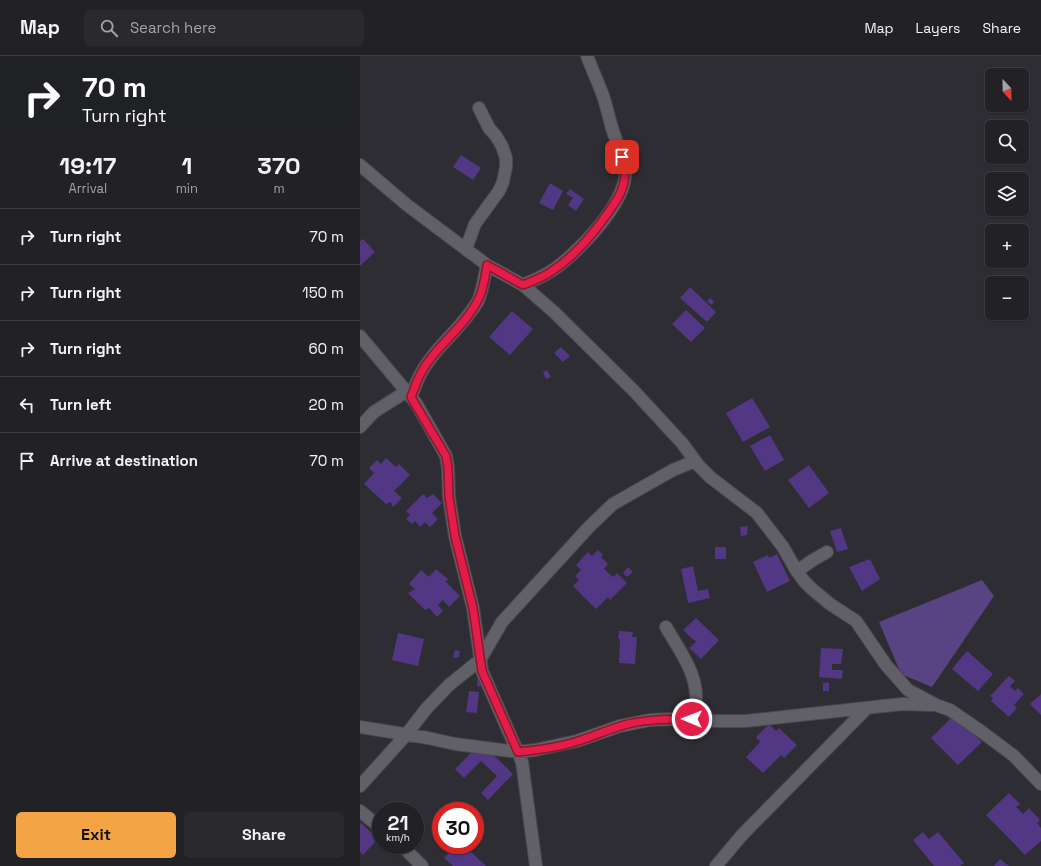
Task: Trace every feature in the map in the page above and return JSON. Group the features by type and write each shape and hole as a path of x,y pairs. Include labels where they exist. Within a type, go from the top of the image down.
{"street":[{"path":"523,285 548,273 576,251 591,236 622,191 626,173 621,151 614,134 602,94 587,56"},
{"path":"466,249 475,224 499,191 503,182 506,167 506,158 502,146 489,128 479,108"},
{"path":"360,165 407,205 487,265 523,285 554,312 634,391 682,443 695,461 710,477 757,513 783,548 797,571 812,589 830,604 856,621 886,665 908,690 936,705 950,710 982,732 1014,756 1041,784"},
{"path":"360,427 374,412 409,394 430,359 472,311 481,293 487,265"},
{"path":"360,336 409,394 446,456 449,497 455,536 473,608 482,671 522,762 536,866"},
{"path":"360,786 406,735 426,709 449,685 480,660 496,632 509,614 589,527 613,504 673,470 695,461"},
{"path":"797,571 827,552"},
{"path":"666,627 682,655 692,677 696,697 692,719"},
{"path":"360,727 455,744 518,752 577,741 606,730 633,723 662,719 746,721 902,704 936,705"},
{"path":"716,866 742,835 866,709"},
{"path":"360,811 372,821"},
{"path":"410,854 422,866"}],"shaded area":[{"path":"982,580 994,596 932,687 901,674 879,622"}],"building":[{"path":"461,155 481,168 473,180 453,167"},
{"path":"550,183 563,191 553,210 539,203"},
{"path":"570,189 584,199 576,211 568,205 573,198 566,194"},
{"path":"363,239 375,252 360,266 360,241"},
{"path":"690,287 716,312 707,322 680,298"},
{"path":"710,298 714,301 712,305 707,302"},
{"path":"686,310 705,328 691,342 672,324"},
{"path":"512,311 533,329 510,355 489,337"},
{"path":"561,347 570,356 563,362 554,353"},
{"path":"547,370 551,377 546,379 543,372"},
{"path":"752,398 770,427 743,442 726,413"},
{"path":"770,435 784,460 765,471 750,446"},
{"path":"386,458 396,467 399,464 410,475 394,491 402,498 393,507 391,502 386,504 364,484 374,473 369,468 377,460 381,464"},
{"path":"809,465 829,493 809,508 788,480"},
{"path":"423,494 427,498 433,494 442,503 432,513 438,519 430,527 425,522 420,527 415,521 412,524 406,519 410,515 406,511"},
{"path":"748,526 747,535 741,536 740,527"},
{"path":"841,528 848,549 837,552 830,531"},
{"path":"715,547 726,547 726,559 715,559"},
{"path":"598,550 603,555 601,557 608,564 604,569 613,577 617,573 627,583 610,600 608,597 596,609 573,586 579,580 575,576 581,570 576,565 588,552 592,556"},
{"path":"777,554 790,581 767,592 753,562 768,555 769,558"},
{"path":"870,559 880,579 862,591 849,567"},
{"path":"693,566 698,591 708,589 710,598 688,603 681,569"},
{"path":"628,567 633,572 627,577 623,573"},
{"path":"436,569 449,580 445,581 460,596 449,607 443,600 438,605 443,611 437,617 429,608 425,610 408,593 415,589 409,584 421,570 429,577"},
{"path":"696,618 719,640 701,659 689,648 696,642 683,630"},
{"path":"619,631 633,632 632,637 637,637 635,664 619,663"},
{"path":"398,633 424,639 418,666 392,660"},
{"path":"821,648 843,649 841,664 832,664 832,670 843,670 842,679 819,677"},
{"path":"455,650 460,651 459,657 453,658"},
{"path":"967,651 993,674 978,691 952,669"},
{"path":"478,676 483,687 477,686"},
{"path":"1009,676 1015,681 1010,686 1015,691 1018,688 1024,694 1014,705 1017,708 1009,717 991,701 993,698 990,696"},
{"path":"829,682 829,691 823,691 823,683"},
{"path":"469,691 479,692 477,713 466,712"},
{"path":"1041,694 1041,715 1030,704"},
{"path":"954,715 982,742 958,765 931,738"},
{"path":"769,724 776,731 779,728 797,745 784,758 781,755 763,773 746,757 760,742 756,737"},
{"path":"481,743 513,774 488,800 481,793 497,776 481,761 464,778 455,769"},
{"path":"1009,793 1020,804 1016,807 1023,814 1029,808 1040,820 1037,823 1041,828 1041,841 1025,855 986,815"},
{"path":"361,823 372,833 372,845 363,855 360,852"},
{"path":"923,832 929,839 938,832 964,863 960,866 934,866 913,840"},
{"path":"448,854 473,854 486,866 453,866 444,858"},
{"path":"1000,859 1009,866 994,866"}],"route":[{"path":"622,157 626,173 622,191 591,236 564,262 548,273 523,285 510,276 487,265 481,293 472,311 430,359 419,376 411,397 424,416 446,456 449,497 455,536 473,608 482,671 518,752 577,741 606,730 633,723 662,719 692,719"}]}
